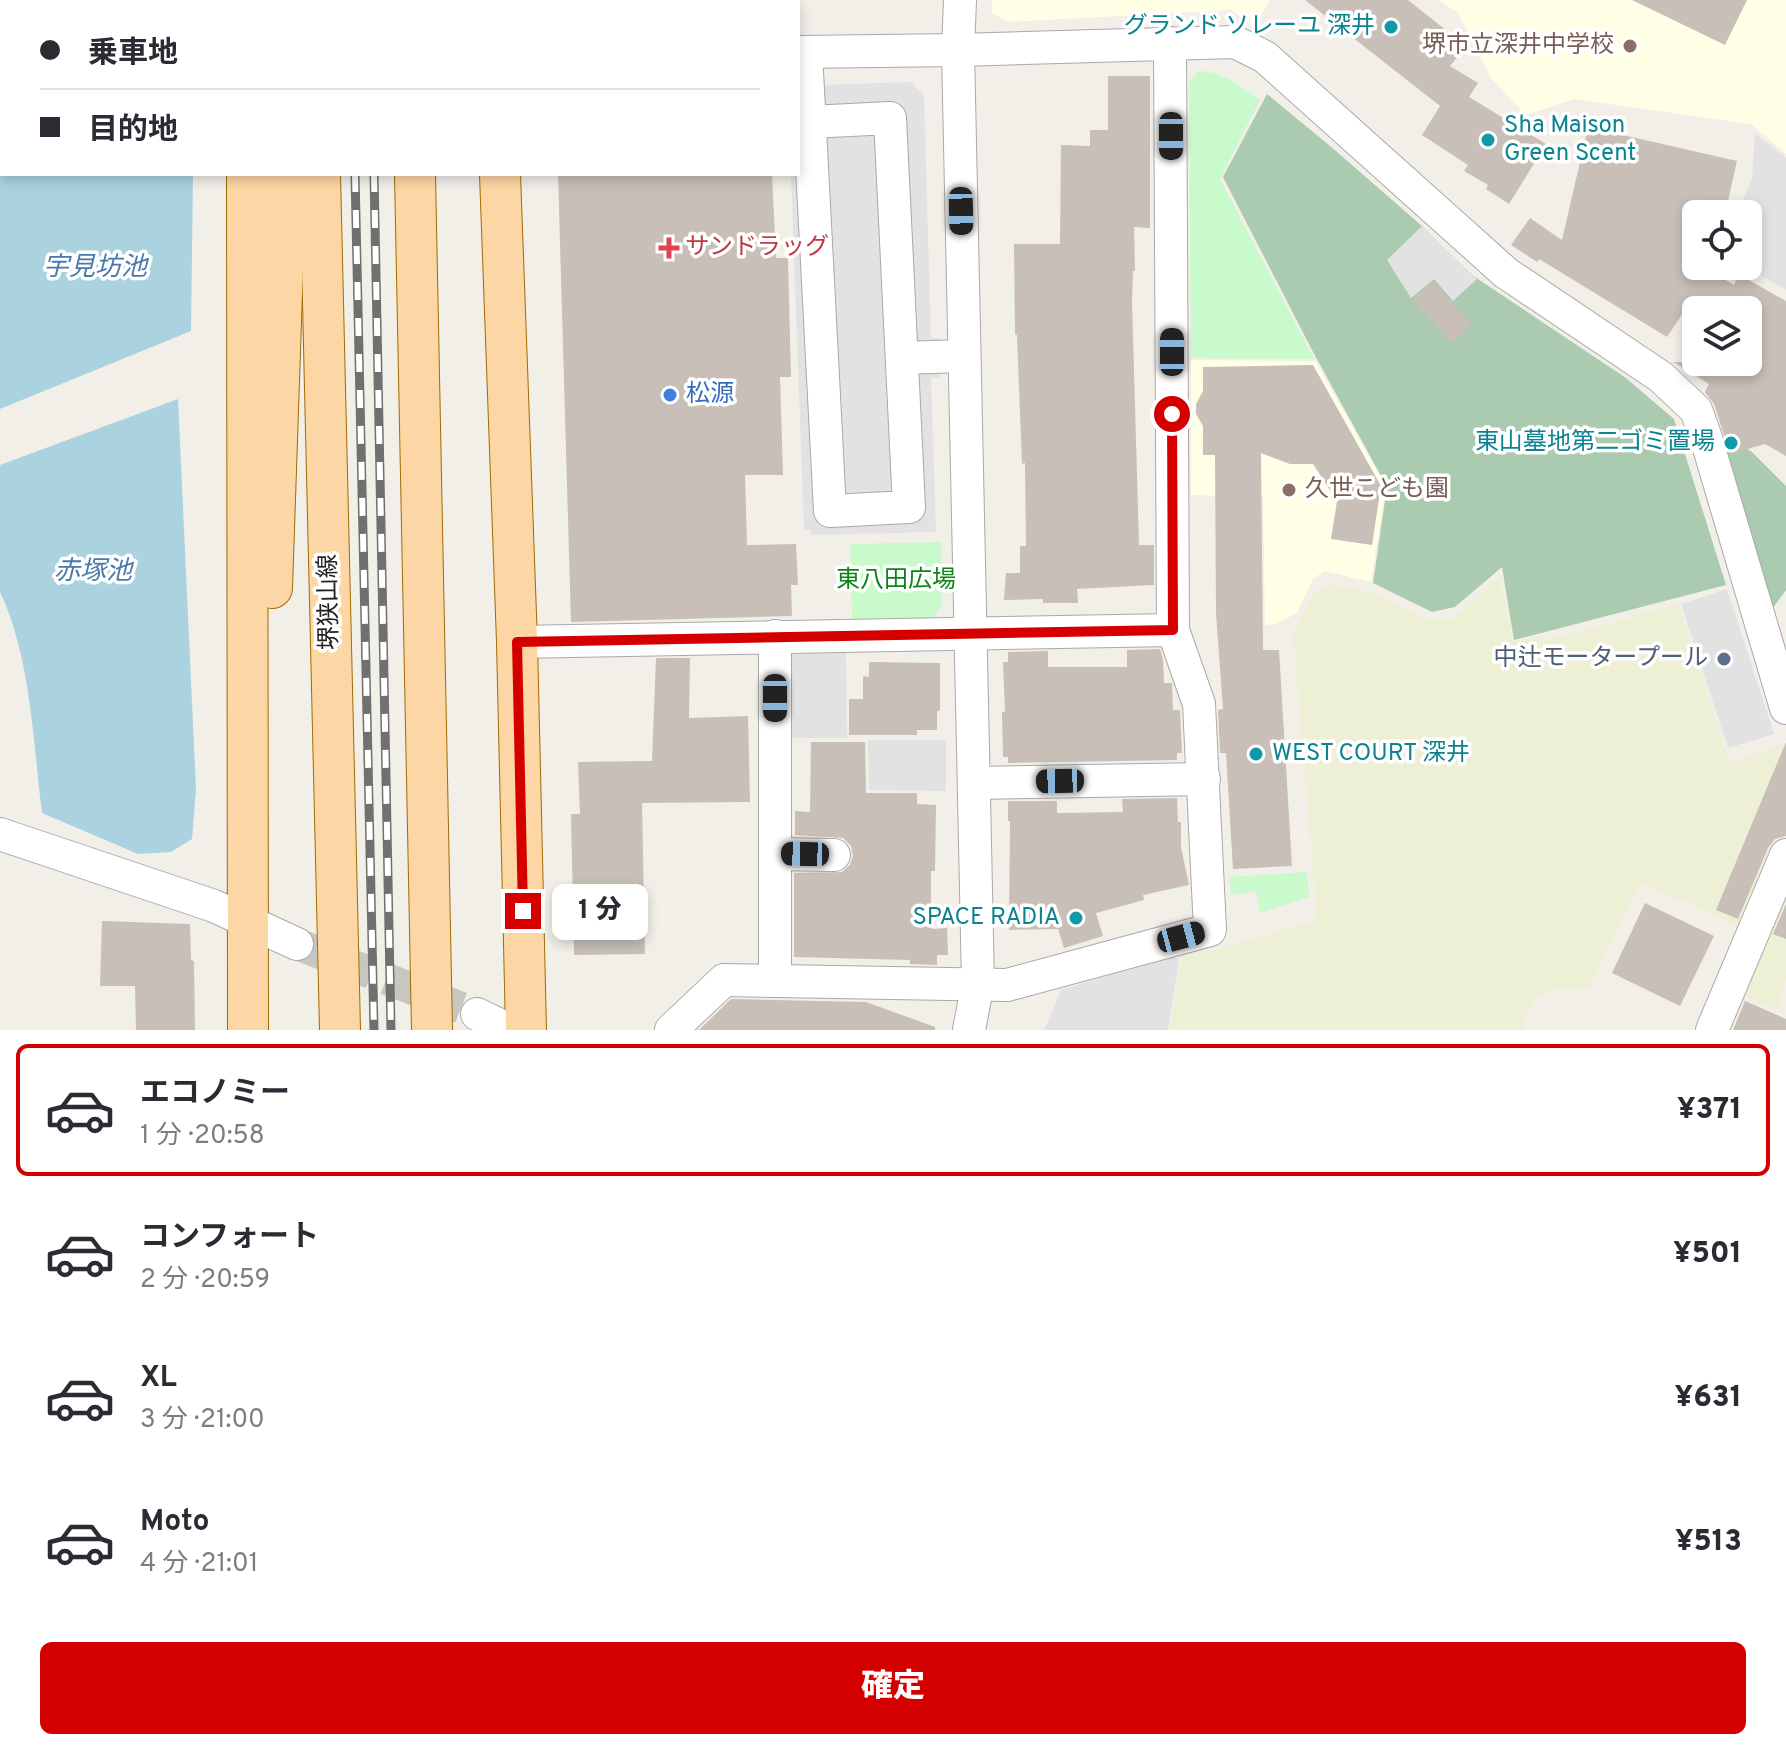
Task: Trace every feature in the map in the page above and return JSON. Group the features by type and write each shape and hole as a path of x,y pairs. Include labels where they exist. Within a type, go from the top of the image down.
{"main road":[{"path":"247,176 248,1030"},
{"path":"249,923 274,556 286,176"},
{"name":"堺狭山線","path":"320,176 340,1030"},
{"path":"415,176 432,1030"},
{"path":"500,176 517,642 526,1030"}],"street":[{"path":"960,0 958,50 963,356 978,983 969,1030"},
{"path":"810,122 890,118 909,507 830,511 810,122 802,52 1235,42 1265,57 1506,273 1661,377 1696,410 1786,708"},
{"path":"671,1030 724,980 1007,985 1210,930 1199,704 1173,630 1170,43"},
{"path":"902,358 963,356"},
{"path":"517,642 1173,630"},
{"path":"775,636 775,980"},
{"path":"974,783 1204,779"},
{"path":"0,834 214,906 297,944"},
{"path":"775,854 834,855"},
{"path":"1712,1030 1786,855"},
{"path":"477,1014 510,1030"}],"shaded area":[{"path":"992,0 1270,0 1254,26 1231,10 1009,22 992,13"},
{"name":"堺市立深井中学校","path":"1439,0 1786,0 1786,154 1751,124 1574,99 1526,115 1491,78 1458,13"},
{"path":"911,82 924,95 931,338 938,338 940,377 931,378 936,532 810,535 810,530 804,530 791,176 800,176 821,85"},
{"path":"1267,94 1422,226 1469,273 1626,378 1674,419 1726,585 1514,640 1502,567 1455,607 1432,612 1373,583 1387,487 1223,177"},
{"path":"1755,133 1786,158 1786,290 1762,276 1762,200 1743,200 1752,178"},
{"path":"1422,226 1477,279 1453,301 1434,279 1411,298 1387,260"},
{"name":"久世こども園","path":"1191,360 1315,361 1386,486 1371,582 1324,571 1313,579 1297,613 1276,624 1265,625 1263,497 1191,495"},
{"path":"1728,435 1752,452 1786,486 1786,590 1773,608 1722,437"},
{"path":"1500,576 1513,642 1543,635 1544,641 1679,604 1729,763 1786,743 1786,815 1743,927 1640,883 1588,990 1564,987 1536,997 1522,1027 1527,1030 1170,1030 1181,959 1317,920 1293,634 1312,597 1331,585 1356,589 1439,622 1455,617"},
{"name":"中辻モータープール","path":"1727,589 1774,734 1728,748 1681,604"},
{"path":"846,652 847,738 784,738 783,663 794,653"},
{"path":"868,740 946,740 946,791 869,790"},
{"path":"1786,888 1786,980 1778,1010 1744,995"},
{"path":"1172,956 1179,959 1168,1030 1044,1030 1061,990"}],"green space":[{"path":"1199,71 1224,77 1260,100 1220,179 1314,359 1191,358 1189,82"},
{"name":"東八田広場","path":"941,542 942,605 932,618 852,620 850,544"},
{"path":"1307,872 1309,897 1260,913 1256,891 1231,895 1229,877"}],"water":[{"name":"宇見坊池","path":"0,176 193,176 191,331 0,409"},
{"name":"赤塚池","path":"178,399 196,789 192,839 171,852 138,854 42,813 25,672 0,592 0,465"}],"building":[{"path":"1305,0 1408,0 1466,46 1450,66 1478,83 1469,97 1546,144 1509,204 1486,189 1488,185 1464,171 1468,165 1422,135 1440,106"},
{"path":"1632,0 1747,0 1725,45"},
{"path":"1108,76 1150,76 1150,228 1134,227 1132,301 1139,545 1154,545 1154,585 1077,589 1078,603 1043,603 1043,599 1004,600 1006,573 1020,573 1020,546 1026,546 1025,463 1022,464 1015,335 1014,244 1060,244 1061,145 1090,146 1090,130 1108,130"},
{"path":"1601,130 1737,161 1728,200 1682,200 1682,280 1726,280 1734,285 1736,280 1749,280 1786,301 1786,456 1765,444 1730,454 1714,404 1705,392 1709,384 1696,376 1762,376 1762,296 1682,296 1682,314 1667,337 1511,245 1530,218 1562,240 1586,136"},
{"path":"558,176 772,176 776,258 788,258 791,377 780,377 783,475 745,475 747,545 796,544 798,585 791,585 792,616 571,622"},
{"path":"1432,281 1472,324 1452,343 1412,300"},
{"path":"1313,365 1381,486 1372,545 1331,539 1337,501 1313,464 1290,464 1261,453 1263,650 1279,650 1292,866 1233,869 1226,753 1220,753 1218,710 1223,709 1216,613 1215,455 1203,455 1203,426 1196,414 1196,404 1203,391 1203,367"},
{"path":"1160,649 1164,683 1172,683 1173,710 1180,710 1182,753 1177,753 1177,760 1008,763 1008,757 1003,757 1003,662 1008,662 1008,652 1048,651 1048,667 1127,667 1127,650"},
{"path":"656,658 690,658 689,718 748,716 750,802 642,803 645,954 574,955 571,814 580,814 578,762 652,761"},
{"path":"869,662 940,663 937,730 917,730 917,735 849,735 849,699 863,699 863,676 869,677"},
{"path":"811,742 865,742 866,793 917,793 917,804 936,805 931,922 932,929 947,928 948,955 937,955 937,965 910,964 910,960 794,957 794,873 842,872 850,865 853,856 851,846 843,838 795,835 795,811 810,812"},
{"path":"1786,742 1786,836 1775,839 1768,848 1738,919 1716,910"},
{"path":"1177,798 1181,847 1189,885 1143,895 1144,900 1096,913 1103,936 1064,948 1058,929 1009,930 1008,801 1057,801 1057,813 1123,812 1122,799"},
{"path":"1645,903 1714,936 1680,1006 1612,973"},
{"path":"1786,904 1786,939 1773,934"},
{"path":"102,921 190,924 195,1030 136,1030 135,986 100,986"},
{"path":"731,999 866,1002 935,1027 935,1030 699,1030"},
{"path":"1745,1001 1786,1019 1786,1030 1733,1030"}],"tunnel":[{"path":"297,944 477,1014"}],"railway":[{"path":"355,176 374,1030"},
{"path":"374,176 391,1030"}],"place":[{"name":"グランド ソレーユ 深井","path":"1391,27"},
{"name":"堺市立深井中学校","path":"1630,46"},
{"name":"Sha Maison Green Scent","path":"1488,140"},
{"name":"サンドラッグ","path":"669,248"},
{"name":"松源","path":"670,395"},
{"name":"東山墓地第二ゴミ置場","path":"1731,443"},
{"name":"久世こども園","path":"1289,490"},
{"name":"中辻モータープール","path":"1724,659"},
{"name":"WEST COURT 深井","path":"1256,754"},
{"name":"SPACE RADIA","path":"1076,918"}],"route":[{"path":"523,911 517,642 1173,630 1172,414"}]}
